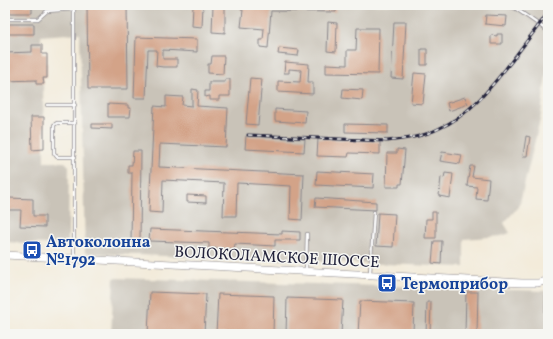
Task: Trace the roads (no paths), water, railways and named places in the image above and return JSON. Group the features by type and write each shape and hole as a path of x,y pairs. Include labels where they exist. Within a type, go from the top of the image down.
{"street":[{"name":"ВОЛОКОЛАМСКОЕ ШОССЕ","path":"5,255 522,283 538,283 547,281"}],"lane":[{"path":"74,5 74,259"},
{"path":"485,5 509,6 515,8 548,31"},
{"path":"5,19 38,19 47,11 74,9"},
{"path":"47,105 74,105"},
{"path":"75,123 57,123 54,125 54,153 57,157 75,157"},
{"path":"370,275 374,212"},
{"path":"306,272 307,234"},
{"path":"546,334 547,281"}],"railway":[{"path":"248,135 387,141 427,134 451,122 471,108 511,62 548,13"}],"place":[{"name":"Автоколонна №1792","path":"32,250"},
{"name":"Термоприбор","path":"387,283"}]}
